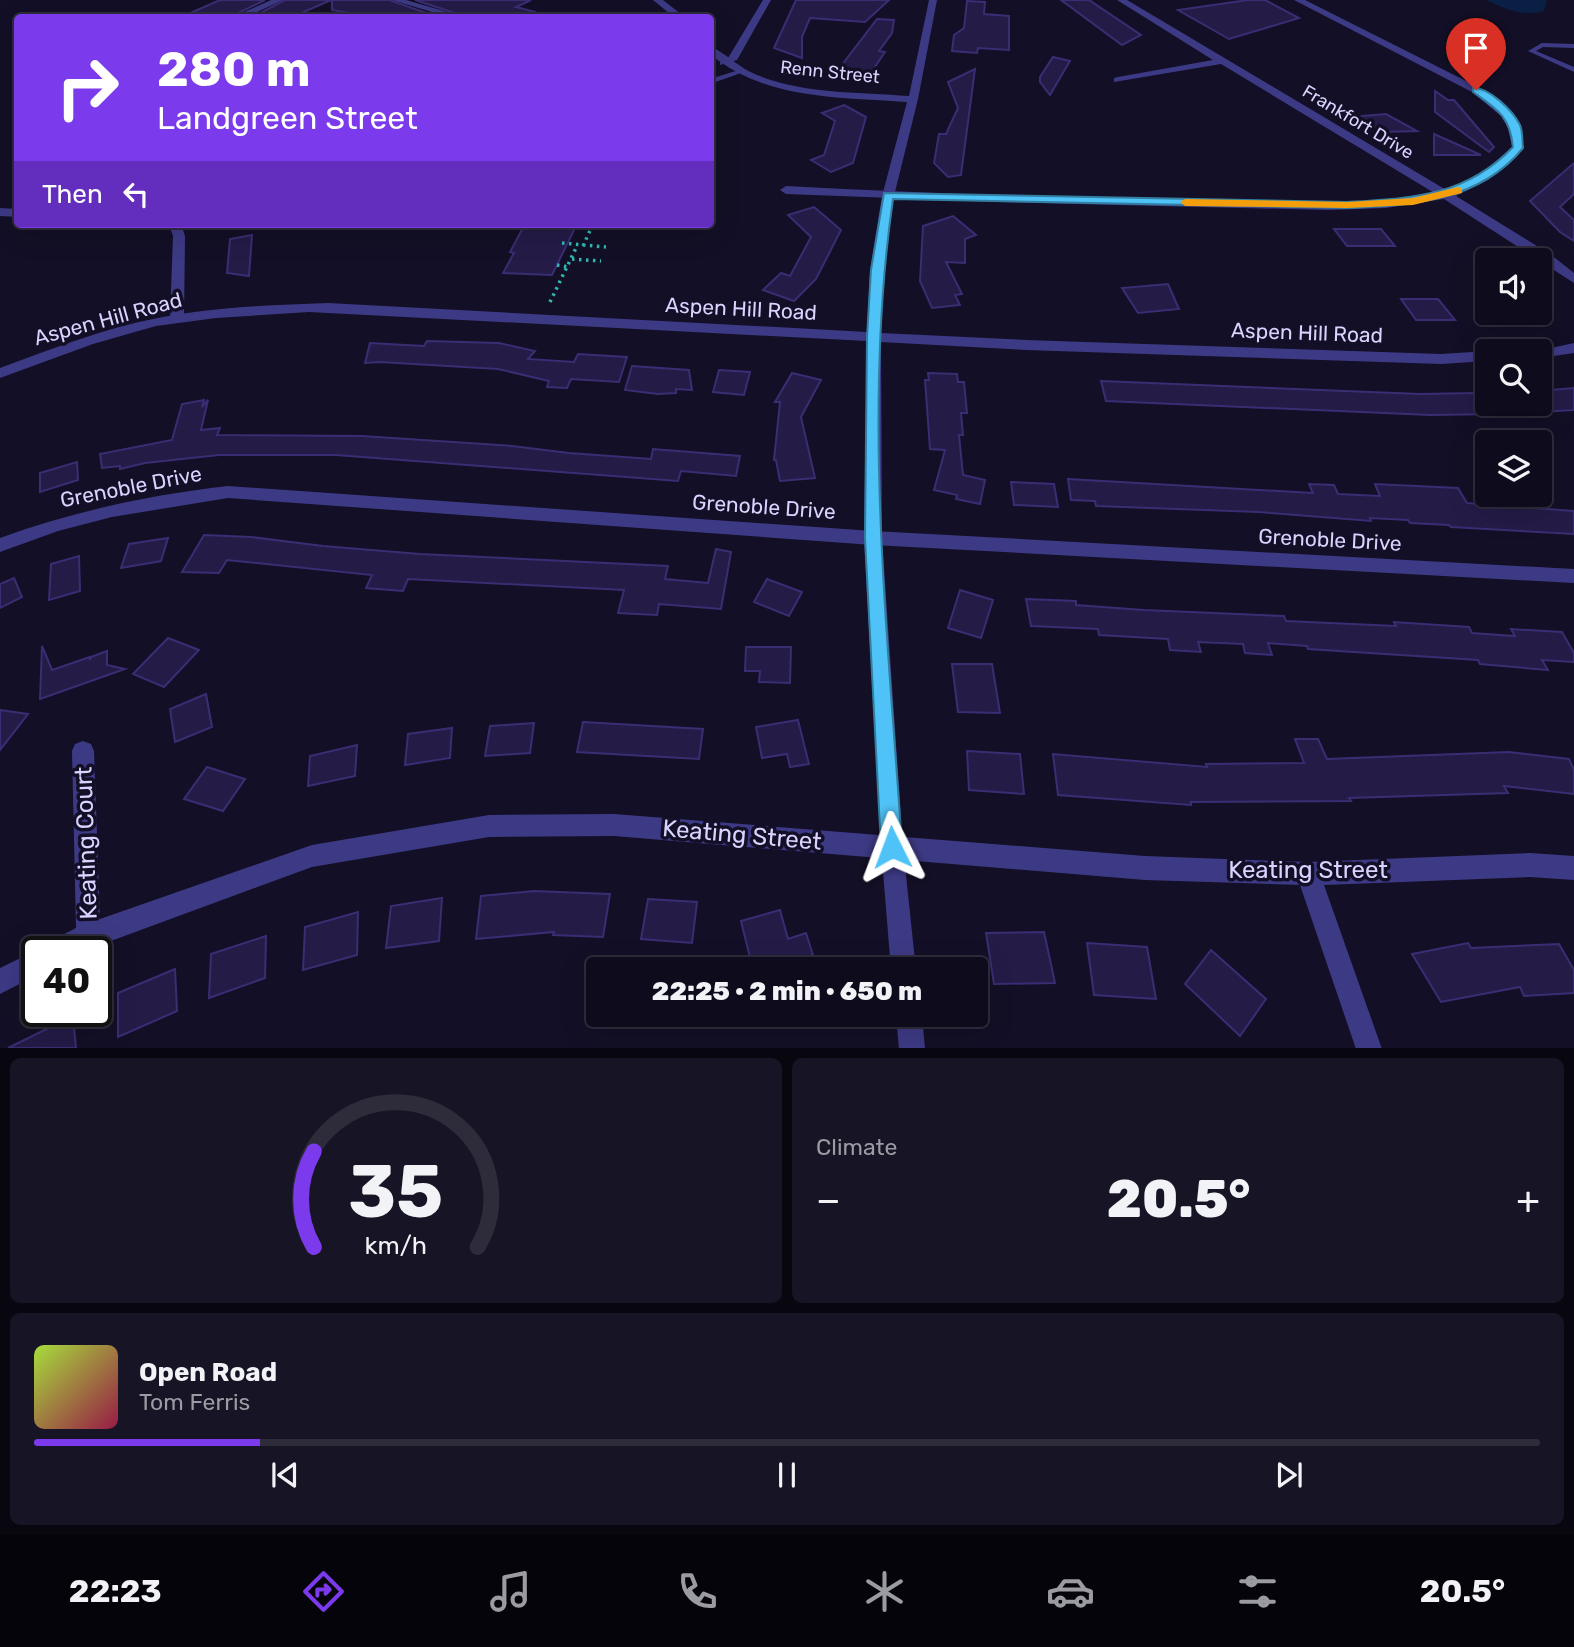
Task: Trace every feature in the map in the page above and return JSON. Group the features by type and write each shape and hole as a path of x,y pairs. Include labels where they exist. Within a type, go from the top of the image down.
{"street":[{"path":"245,14 279,0"},
{"path":"396,0 449,14"},
{"path":"657,0 676,14"},
{"path":"723,63 732,60 767,0"},
{"path":"903,957 892,847 873,538 873,337 877,270 888,196 913,99 933,0"},
{"name":"Frankfort Drive","path":"1121,0 1446,195 1545,257 1574,279"},
{"path":"786,190 888,196 1347,205 1413,202 1446,195 1499,168 1518,148 1516,127 1501,107 1451,77 1298,0"},
{"name":"Renn Street","path":"714,54 738,72 790,88 913,99"},
{"path":"1118,80 1222,61"},
{"path":"176,228 179,236 177,318"},
{"name":"Aspen Hill Road","path":"0,373 63,350 177,318 328,307 873,337 1441,359 1475,357"},
{"path":"1552,351 1574,348"},
{"name":"Grenoble Drive","path":"0,545 43,528 96,513 152,501 228,492 873,538 1574,576"},
{"name":"Keating Court","path":"83,751 88,935"},
{"name":"Keating Street","path":"88,935 312,856 489,826 614,825 1145,868 1308,874 1530,865 1574,868"},
{"path":"1308,874 1369,1048"},
{"path":"0,981 21,970"},
{"path":"910,1027 912,1048"}],"lane":[{"path":"1574,46 1542,45 1531,51 1574,70"},
{"path":"714,81 738,72"}],"path":[{"path":"583,246 591,228"},
{"path":"562,243 606,247"},
{"path":"550,302 577,246"},
{"path":"572,259 601,261"},
{"path":"557,265 569,267"}],"water":[{"path":"1486,0 1547,0 1544,11 1521,13"}],"building":[{"path":"220,0 265,0 236,14 188,14"},
{"path":"285,0 331,0 299,14 259,14"},
{"path":"332,0 389,0 429,14 354,14 332,10"},
{"path":"415,0 531,0 516,7 535,12 535,14 458,14"},
{"path":"796,0 889,0 865,22 810,18 802,37 802,58 774,48"},
{"path":"1061,0 1089,0 1141,35 1122,45"},
{"path":"1265,0 1299,18 1229,39 1178,10"},
{"path":"967,1 985,2 984,14 1009,16 1009,50 978,48 977,53 952,51 954,35 964,28"},
{"path":"877,19 894,20 892,33 879,51 885,52 866,80 838,70"},
{"path":"1053,57 1070,61 1050,95 1040,82 1040,77"},
{"path":"975,69 961,175 948,177 934,163 939,134 946,134 958,108 948,82"},
{"path":"1435,91 1448,100 1454,100 1494,147 1489,152 1435,112"},
{"path":"844,105 866,117 853,163 831,172 811,160 824,155 835,121 822,113"},
{"path":"1386,114 1417,131 1381,132 1362,116"},
{"path":"1434,134 1481,155 1434,155"},
{"path":"1574,163 1574,194 1560,207 1574,220 1574,241 1560,232 1530,201"},
{"path":"814,207 841,230 816,279 794,301 763,290 781,273 790,276 811,237 788,215"},
{"path":"953,216 976,235 965,239 965,263 946,262 962,294 955,295 960,305 932,308 920,281 923,226"},
{"path":"523,228 575,228 552,275 503,273 514,253 510,252"},
{"path":"1334,229 1381,229 1395,246 1347,246"},
{"path":"252,235 249,276 227,273 230,239"},
{"path":"1168,284 1179,309 1138,313 1122,288"},
{"path":"1401,299 1438,299 1455,320 1416,320"},
{"path":"427,341 499,343 535,351 528,359 574,362 578,354 627,357 619,382 571,379 567,388 547,387 549,381 498,369 365,363 370,343 424,346"},
{"path":"632,366 689,370 692,390 676,389 676,393 658,394 625,390"},
{"path":"719,370 750,372 744,395 713,392"},
{"path":"792,373 821,380 801,417 815,478 780,481 774,460 780,402 775,402"},
{"path":"928,373 957,374 958,382 964,382 967,413 961,413 963,435 959,435 963,475 985,480 980,504 956,499 957,495 934,490 945,450 930,449 925,380 929,380"},
{"path":"1101,381 1420,394 1475,393 1475,414 1430,415 1106,401"},
{"path":"1574,388 1574,410 1552,411 1552,390"},
{"path":"204,400 202,407 208,400 201,430 220,428 217,435 362,436 651,459 653,449 740,456 736,476 681,471 678,481 336,455 219,455 145,463 120,469 120,466 102,468 100,454 172,440 182,404"},
{"path":"77,462 78,480 40,492 40,473"},
{"path":"1068,479 1313,493 1309,484 1334,485 1338,494 1380,496 1375,484 1458,488 1467,503 1475,504 1475,507 1574,511 1574,534 1451,527 1410,523 1408,520 1370,518 1371,521 1258,512 1096,506 1095,501 1071,500"},
{"path":"1011,482 1054,484 1058,507 1014,505"},
{"path":"204,535 251,537 420,554 668,566 665,579 708,583 716,549 731,552 721,609 659,604 657,615 618,613 624,590 408,579 403,591 366,588 372,575 227,560 219,573 182,572"},
{"path":"168,538 161,561 121,568 129,544"},
{"path":"79,556 80,591 49,600 51,564"},
{"path":"14,578 22,597 0,608 0,584"},
{"path":"767,579 802,592 789,616 754,602"},
{"path":"960,590 993,600 981,638 948,628"},
{"path":"1026,599 1076,601 1076,605 1144,610 1284,616 1286,621 1396,626 1394,622 1469,627 1472,633 1515,636 1511,629 1562,632 1574,653 1574,662 1542,660 1548,670 1480,664 1478,660 1308,649 1307,646 1268,643 1272,655 1245,653 1243,644 1198,642 1201,652 1170,650 1168,639 1099,635 1098,629 1031,626"},
{"path":"168,638 199,650 164,687 133,674"},
{"path":"42,646 52,670 90,657 90,660 91,657 107,651 107,665 125,669 40,699"},
{"path":"746,647 791,647 790,683 759,682 760,671 745,671"},
{"path":"952,664 992,664 1000,713 958,712"},
{"path":"206,694 212,727 175,742 170,709"},
{"path":"0,710 28,714 0,750"},
{"path":"798,720 809,764 790,767 787,754 762,758 756,727"},
{"path":"583,722 703,729 699,759 577,752"},
{"path":"534,723 530,753 485,756 490,726"},
{"path":"452,728 450,758 405,765 408,734"},
{"path":"1295,739 1318,739 1327,759 1509,752 1569,759 1574,770 1574,794 1504,786 1508,793 1349,798 1351,801 1191,802 1191,805 1058,795 1053,754 1207,767 1206,764 1304,763"},
{"path":"357,745 355,776 308,786 310,756"},
{"path":"967,751 1020,754 1024,794 969,790"},
{"path":"207,767 245,779 223,811 184,799"},
{"path":"534,891 610,894 603,937 553,935 554,932 476,939 481,896"},
{"path":"442,898 439,941 386,948 391,906"},
{"path":"648,899 697,902 692,943 641,939"},
{"path":"780,910 788,939 806,933 813,955 750,957 741,921"},
{"path":"358,912 357,955 303,970 305,927"},
{"path":"1044,932 1055,983 994,984 986,933"},
{"path":"266,936 265,978 209,998 211,954"},
{"path":"1087,943 1147,947 1156,999 1094,995"},
{"path":"1468,943 1471,948 1559,944 1574,970 1574,993 1524,996 1520,987 1441,1002 1412,954"},
{"path":"1211,950 1266,999 1240,1036 1185,984"},
{"path":"175,969 177,1011 118,1037 118,993"},
{"path":"51,1027 74,1027 76,1048 8,1048"}],"slow traffic":[{"path":"1185,202 1347,205 1413,202 1458,190"}],"route":[{"path":"892,847 873,538 873,337 877,270 888,196 1347,205 1413,202 1462,189 1499,168 1518,148 1516,127 1501,107 1476,90"}]}
